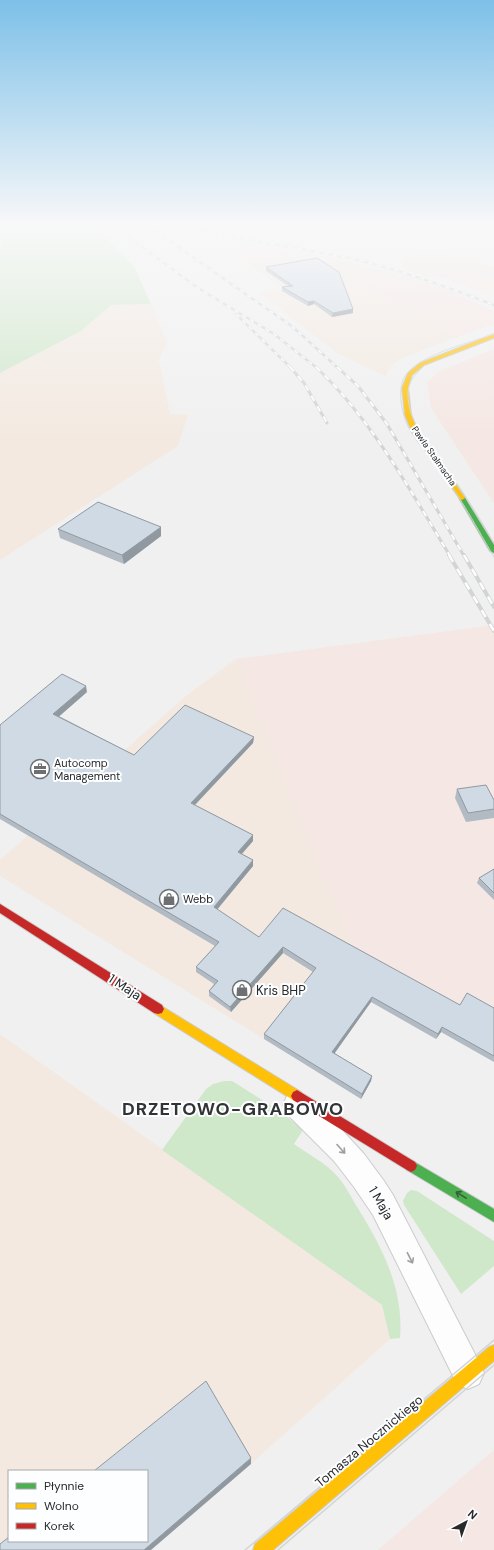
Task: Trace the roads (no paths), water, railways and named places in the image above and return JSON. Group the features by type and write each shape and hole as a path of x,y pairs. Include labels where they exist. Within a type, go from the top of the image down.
{"street":[{"name":"Pawła Stalmacha","path":"494,336 420,365 410,374 405,388 408,415 412,426 452,482 494,551"},
{"name":"1 Maja","path":"0,908 250,1067 494,1216"},
{"name":"1 Maja","path":"250,1067 297,1106 330,1137 368,1181 383,1204 468,1373"},
{"name":"Tomasza Nocznickiego","path":"261,1550 494,1352"}],"tram line":[{"path":"494,334 448,349 415,366 404,377 401,390 403,412 410,431 437,465 469,513 494,557"},
{"path":"425,365 414,377 408,388 409,406 413,419 427,444 460,488 494,543"},
{"path":"245,1550 494,1340"},
{"path":"278,1550 494,1365"}],"railway":[{"path":"210,295 274,334 317,368"},
{"path":"248,295 293,327 338,368"},
{"path":"468,295 494,305"},
{"path":"236,314 290,367"},
{"path":"290,367 304,383 327,423"},
{"path":"337,367 358,386 387,424 464,556"},
{"path":"317,368 355,410 389,457 450,556"},
{"path":"449,555 494,631"},
{"path":"464,555 494,607"}],"place":[{"name":"Autocomp Management","path":"40,769"},
{"name":"Webb","path":"169,899"},
{"name":"Kris BHP","path":"242,990"}],"district":[{"name":"DRZETOWO-GRABOWO","path":"233,1109"}]}
